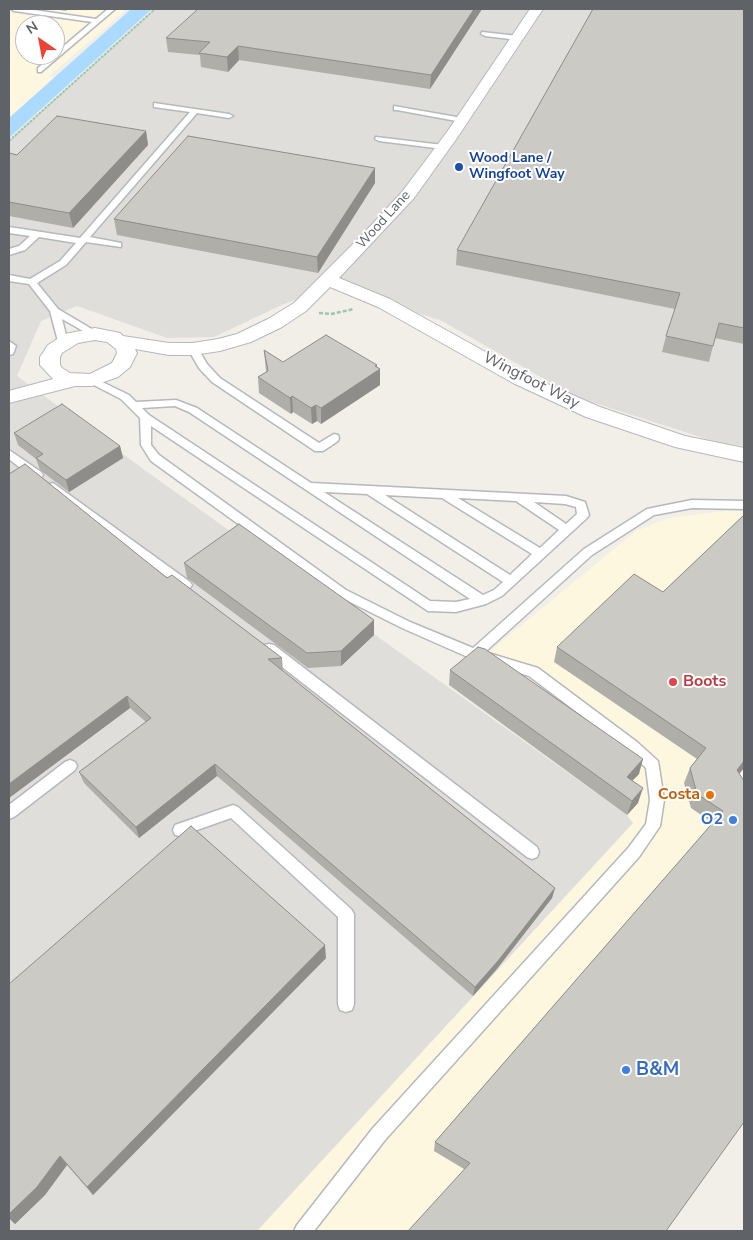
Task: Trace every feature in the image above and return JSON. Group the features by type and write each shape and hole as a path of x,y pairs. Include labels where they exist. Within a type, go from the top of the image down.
{"street":[{"name":"Wood Lane","path":"120,341 169,349 193,349 220,345 244,338 275,323 300,307 408,195 462,120 536,9"},
{"name":"Wingfoot Way","path":"328,280 384,303 520,379 593,412 682,442 744,455"},
{"path":"9,397 84,380 116,370 127,353 120,341 105,335 78,336 63,342 55,349 50,357 50,365 55,372 64,378 84,380"},
{"name":"Wood Lane","path":"116,370 169,349"},
{"path":"9,393 50,365"}],"lane":[{"path":"14,9 97,21"},
{"path":"72,18 83,9"},
{"path":"41,70 112,9"},
{"path":"485,34 518,38"},
{"path":"158,105 229,116"},
{"path":"397,108 462,120"},
{"path":"32,282 63,264 195,111"},
{"path":"379,139 443,147"},
{"path":"9,230 118,245"},
{"path":"9,252 22,248 37,234"},
{"path":"9,278 32,282 55,311 95,334"},
{"path":"9,288 22,280"},
{"path":"55,311 63,342"},
{"path":"9,344 11,346 9,352"},
{"path":"193,349 203,366 216,380 319,448 334,438"},
{"path":"116,370 130,401 145,417 428,606 456,607 482,601 498,593 583,515 581,505 566,500 309,488"},
{"path":"84,380 130,401 176,403 194,410 482,601"},
{"path":"145,417 146,445 155,458 342,594 406,625 475,654 533,672 632,746 653,765 657,800 653,826 634,852 379,1134 302,1231"},
{"path":"9,454 194,592"},
{"path":"371,491 511,581"},
{"path":"444,495 541,554"},
{"path":"519,498 567,530"},
{"path":"475,654 588,552 651,512 692,504 744,506"},
{"path":"262,643 532,852"},
{"path":"9,813 70,766"},
{"path":"180,830 233,811 346,914 346,1004"}],"path":[{"path":"9,141 156,9"}],"shaded area":[{"path":"9,9 127,9 65,62 65,15 15,15 15,65 62,65 49,76 54,78 9,118"},
{"path":"155,9 744,9 744,446 719,443 576,397 440,320 331,287 284,304 214,337 167,338 77,306 41,321 17,376 139,466 627,815 633,823 257,1231 9,1231 9,141"},
{"path":"734,510 744,512 744,1120 665,1231 257,1231 632,823 627,815 449,685 636,531 669,518"}],"water":[{"path":"131,9 152,9 9,138 9,118"}],"building":[{"path":"198,9 474,9 431,75 238,46 227,57 199,53 210,42 166,38"},
{"path":"593,9 744,9 744,328 719,323 713,346 666,336 680,293 457,250"},
{"path":"57,116 146,131 69,213 9,202 9,153 17,155"},
{"path":"188,136 375,168 317,257 114,219"},
{"path":"326,335 377,365 375,366 380,369 321,408 316,405 311,408 292,396 290,398 258,377 268,371 264,350 283,362"},
{"path":"62,404 120,446 66,480 36,458 43,454 14,433"},
{"path":"25,464 167,578 172,575 282,658 268,659 555,888 498,961 475,987 215,764 136,827 79,772 151,718 127,696 9,784 9,474"},
{"path":"744,515 744,761 737,770 744,781 744,1122 666,1231 408,1231 470,1163 435,1142 723,811 697,794 690,768 706,748 557,647 634,574 663,592"},
{"path":"239,524 374,620 341,651 307,653 184,563"},
{"path":"478,647 485,649 643,759 627,777 643,788 632,801 450,670"},
{"path":"191,826 325,945 87,1187 60,1156 37,1187 9,1214 9,984"}],"place":[{"name":"Wood Lane / Wingfoot Way","path":"459,167"},
{"name":"Boots","path":"673,682"},
{"name":"Costa","path":"710,795"},
{"name":"O2","path":"733,820"},
{"name":"B&M","path":"626,1070"}]}
